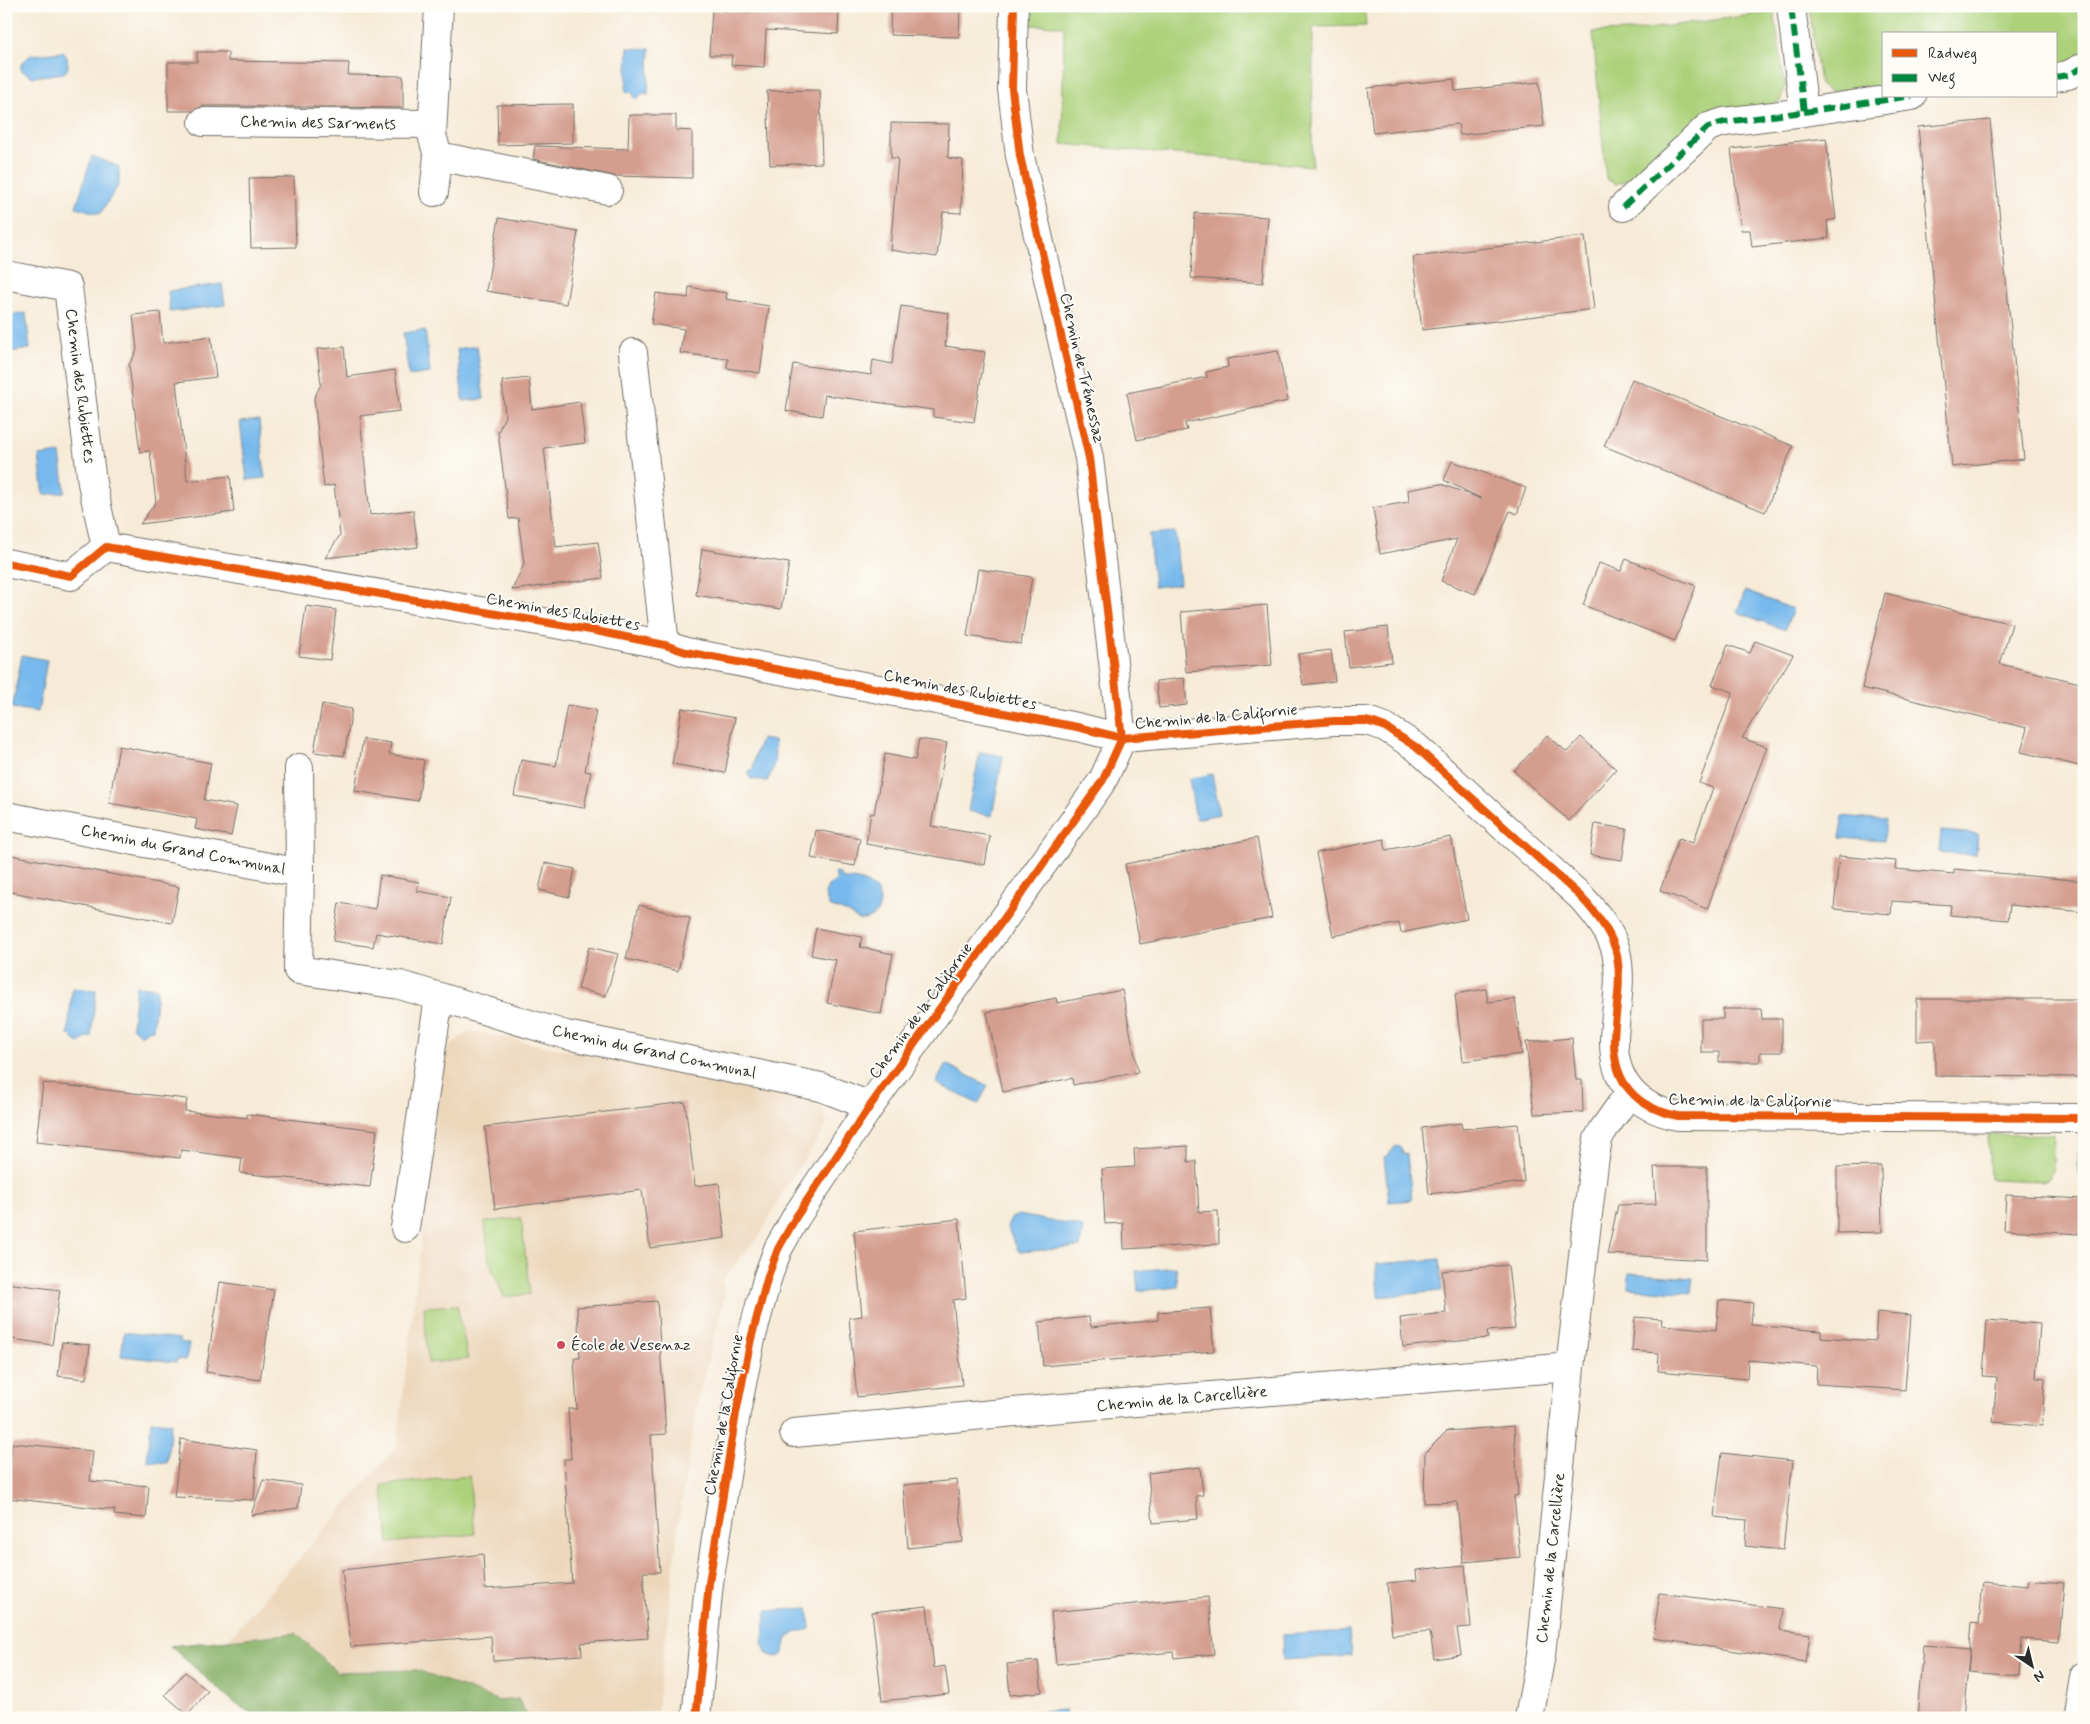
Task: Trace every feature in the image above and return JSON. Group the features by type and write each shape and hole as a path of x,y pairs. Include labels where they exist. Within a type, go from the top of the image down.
{"street":[{"path":"434,192 438,156 432,135 432,124 439,6"},
{"name":"Chemin de Trémessaz","path":"1014,6 1012,89 1020,156 1089,458 1122,738"},
{"path":"1792,6 1804,112"},
{"path":"2058,77 2068,75 2084,67"},
{"path":"1623,206 1708,127 1724,122 1898,98"},
{"name":"Chemin des Sarments","path":"203,122 432,124"},
{"path":"438,156 608,190"},
{"name":"Chemin des Rubiettes","path":"6,275 68,287 92,483 106,547 586,629 665,645 686,652 1077,727 1122,738"},
{"name":"Chemin des Rubiettes","path":"633,353 665,645"},
{"path":"6,563 70,576 106,547"},
{"name":"Chemin de la Californie","path":"696,1718 709,1583 739,1398 768,1276 778,1249 796,1217 870,1106 1103,780 1122,738 1365,721 1385,727 1416,747 1581,897 1595,913 1605,928 1615,950 1618,967 1619,1003 1614,1039 1616,1060 1621,1076 1630,1092 1643,1103 1660,1112 1678,1116 2084,1118"},
{"path":"299,768 300,873"},
{"name":"Chemin du Grand Communal","path":"6,816 300,873 298,970 400,985 566,1035 821,1087 870,1106"},
{"path":"405,1228 439,996"},
{"name":"Chemin de la Carcellière","path":"1529,1718 1541,1655 1570,1367 1594,1163 1598,1139 1606,1124 1630,1092"},
{"name":"Chemin de la Carcellière","path":"794,1433 1025,1411 1570,1367"},
{"path":"2077,1718 2084,1676"}],"shaded area":[{"name":"École de Vesenaz","path":"471,1031 816,1101 823,1110 826,1119 825,1128 782,1194 761,1234 722,1281 725,1294 699,1395 680,1511 657,1711 581,1718 528,1718 518,1699 499,1701 417,1670 337,1672 296,1633 227,1641 397,1446 442,1065 451,1044"}],"green space":[{"path":"1030,6 1364,6 1366,26 1313,27 1312,166 1062,144 1064,26 1030,25"},
{"path":"1809,6 2084,6 2084,53 2070,62 2058,66 2058,32 1882,32 1882,86 1830,92 1820,85"},
{"path":"1774,12 1785,87 1780,101 1644,169 1634,177 1616,184 1606,179 1593,32 1631,31"},
{"path":"2054,1134 2053,1171 2047,1179 2041,1181 1990,1179 1988,1135"},
{"path":"2078,1134 2084,1134 2084,1180 2078,1175"},
{"path":"521,1218 530,1294 504,1297 489,1261 485,1222"},
{"path":"457,1305 468,1359 428,1363 424,1307"},
{"path":"469,1476 475,1534 389,1543 382,1485"},
{"path":"296,1633 337,1672 417,1670 499,1701 518,1699 528,1718 260,1718 237,1705 170,1646"}],"water":[{"path":"628,48 650,49 648,94 643,93 637,99 632,92 626,92"},
{"path":"63,52 67,57 68,68 64,73 33,77 21,70 21,64 31,55"},
{"path":"92,156 119,167 119,184 100,214 76,207"},
{"path":"222,284 225,305 170,312 168,291"},
{"path":"26,313 30,349 9,352 6,316"},
{"path":"425,330 430,373 409,376 403,333"},
{"path":"477,346 484,399 463,401 457,349"},
{"path":"259,420 265,478 247,480 240,422"},
{"path":"60,453 65,492 44,495 39,456"},
{"path":"1175,532 1180,584 1154,587 1149,534"},
{"path":"1745,591 1793,609 1785,630 1737,612"},
{"path":"22,655 47,660 38,712 12,708"},
{"path":"761,739 774,741 774,762 767,781 751,779 748,774 753,769 755,755"},
{"path":"980,752 1003,756 992,816 968,811"},
{"path":"1212,774 1220,814 1196,819 1189,779"},
{"path":"1842,816 1886,820 1884,841 1840,838"},
{"path":"1941,831 1978,834 1976,855 1939,852"},
{"path":"836,872 843,879 858,880 870,885 877,892 880,900 875,914 868,919 858,920 848,913 829,906 825,894 828,886 837,880 834,873"},
{"path":"136,986 157,988 153,1030 149,1029 141,1035 132,1027"},
{"path":"72,988 96,990 91,1037 79,1043 71,1035 68,1035"},
{"path":"946,1064 988,1086 978,1104 936,1083"},
{"path":"1395,1146 1400,1147 1404,1155 1407,1154 1412,1200 1389,1202 1384,1157 1388,1156"},
{"path":"1019,1215 1083,1227 1080,1247 1019,1252 1007,1227 1011,1218"},
{"path":"1440,1259 1442,1291 1378,1297 1376,1264"},
{"path":"1176,1267 1178,1287 1138,1291 1136,1271"},
{"path":"1629,1273 1693,1278 1691,1293 1628,1288"},
{"path":"124,1332 180,1339 180,1342 189,1344 186,1360 177,1359 176,1362 121,1356"},
{"path":"151,1421 171,1423 167,1463 147,1461"},
{"path":"808,1608 810,1629 790,1635 787,1638 782,1654 779,1656 775,1657 767,1654 762,1643 767,1611"},
{"path":"1349,1631 1351,1656 1283,1660 1282,1635"},
{"path":"1065,1710 1066,1718 1029,1718 1029,1712"}],"building":[{"path":"750,6 839,6 838,34 766,30 764,67 731,65 732,55 709,55 712,10 750,12"},
{"path":"891,6 960,6 959,37 890,35"},
{"path":"197,52 228,52 228,61 349,63 348,75 403,76 403,108 203,106 193,111 168,111 168,62 197,62"},
{"path":"1454,79 1455,91 1539,82 1544,126 1460,135 1458,124 1373,133 1368,88"},
{"path":"820,90 822,163 770,165 767,91"},
{"path":"573,104 573,143 498,145 497,105"},
{"path":"629,115 676,115 676,130 692,131 692,178 614,176 533,159 535,146 628,149"},
{"path":"1990,120 2024,459 1952,467 1918,127"},
{"path":"891,123 949,124 948,158 963,160 961,213 943,212 937,257 890,250 898,158 891,158"},
{"path":"1826,138 1836,219 1827,221 1829,238 1752,247 1750,230 1741,230 1731,149"},
{"path":"294,177 296,247 251,248 249,178"},
{"path":"1195,213 1268,217 1263,283 1191,278"},
{"path":"499,218 578,232 566,304 486,291"},
{"path":"1585,236 1594,309 1422,330 1413,257"},
{"path":"689,287 727,293 726,299 769,306 760,373 727,368 728,359 680,353 684,329 651,324 656,293 688,298"},
{"path":"901,306 949,313 945,346 985,352 974,422 933,417 933,410 825,395 822,416 786,411 793,364 871,375 873,360 892,364"},
{"path":"160,312 163,343 211,336 216,377 176,382 187,481 230,476 234,512 140,524 156,502 150,451 140,452 129,365 137,350 133,315"},
{"path":"344,347 347,377 395,370 400,411 360,416 370,515 413,510 418,547 325,558 340,535 334,485 324,487 314,398 321,384 317,349"},
{"path":"1278,351 1288,401 1185,423 1187,430 1137,440 1127,393 1207,377 1206,372 1228,367 1227,359"},
{"path":"529,378 532,409 580,402 585,443 544,448 556,547 598,542 603,578 512,590 524,564 518,518 509,519 498,432 505,416 502,381"},
{"path":"1632,379 1793,446 1765,512 1604,446"},
{"path":"1452,461 1526,488 1517,514 1510,511 1475,594 1441,581 1457,539 1380,554 1373,508 1409,502 1408,490 1441,484 1482,499 1444,480"},
{"path":"702,549 789,563 781,609 696,595"},
{"path":"1626,559 1696,586 1675,641 1583,605 1599,563 1621,571"},
{"path":"978,569 1032,577 1021,644 967,636"},
{"path":"1885,593 2012,624 2000,664 2084,684 2084,767 2021,752 2027,728 1862,688"},
{"path":"1267,605 1272,665 1186,672 1181,612"},
{"path":"306,606 336,610 330,660 299,656"},
{"path":"1388,627 1392,662 1349,667 1345,632"},
{"path":"1755,641 1793,655 1742,738 1767,747 1707,909 1660,891 1679,838 1693,843 1713,788 1699,783 1733,692 1712,685 1728,645 1750,653"},
{"path":"1331,650 1335,681 1303,685 1298,654"},
{"path":"1184,678 1187,705 1159,708 1156,681"},
{"path":"322,704 352,709 344,756 314,752"},
{"path":"567,705 596,710 585,771 591,772 584,808 514,796 521,760 556,766"},
{"path":"682,708 735,718 725,773 672,764"},
{"path":"1547,735 1567,752 1581,737 1616,769 1569,821 1514,771"},
{"path":"363,739 391,743 389,754 424,760 418,801 355,791"},
{"path":"919,739 947,743 931,826 990,836 985,865 866,844 871,813 874,814 885,754 915,760"},
{"path":"119,746 211,763 204,800 237,806 231,836 195,829 197,819 109,803"},
{"path":"1595,824 1627,829 1622,860 1590,855"},
{"path":"816,830 860,838 855,866 811,858"},
{"path":"1451,837 1467,919 1401,933 1399,923 1333,936 1316,853 1384,839 1386,850"},
{"path":"1257,838 1272,918 1140,944 1125,864"},
{"path":"6,854 179,887 172,923 6,891"},
{"path":"1839,856 1896,861 1895,869 1954,874 1954,869 2084,881 2084,912 2010,905 2008,920 1950,915 1951,905 1892,901 1891,914 1834,909"},
{"path":"545,863 575,869 569,897 539,890"},
{"path":"380,875 419,882 417,891 451,897 443,944 376,933 373,947 333,941 339,903 375,909"},
{"path":"639,905 690,918 678,971 626,959"},
{"path":"816,928 862,937 860,947 893,954 881,1014 827,1003 836,960 811,955"},
{"path":"589,947 618,954 606,996 578,989"},
{"path":"1486,989 1488,1002 1515,999 1522,1054 1463,1061 1455,994"},
{"path":"1122,990 1138,1072 1073,1085 1072,1078 1003,1092 987,1012 1056,998 1057,1003"},
{"path":"1917,999 2084,999 2084,1077 1935,1076 1935,1040 1917,1041"},
{"path":"1723,1009 1761,1009 1762,1019 1782,1019 1782,1052 1760,1052 1760,1062 1719,1062 1719,1052 1701,1052 1701,1019 1723,1019"},
{"path":"1572,1038 1576,1080 1582,1080 1583,1112 1534,1114 1526,1042"},
{"path":"43,1083 187,1099 185,1111 247,1118 247,1114 377,1130 370,1187 240,1173 242,1158 181,1150 180,1158 36,1142"},
{"path":"685,1102 695,1186 719,1183 725,1238 650,1248 642,1190 495,1209 485,1127"},
{"path":"1461,1123 1462,1129 1518,1124 1524,1182 1429,1194 1422,1128"},
{"path":"1188,1146 1188,1162 1196,1161 1199,1212 1218,1211 1219,1244 1124,1249 1123,1223 1105,1224 1102,1169 1135,1167 1134,1149"},
{"path":"1881,1166 1882,1232 1837,1233 1837,1167"},
{"path":"1654,1167 1707,1167 1707,1260 1607,1254 1618,1205 1656,1204"},
{"path":"2006,1195 2084,1199 2084,1234 2004,1230"},
{"path":"959,1219 966,1298 953,1300 962,1385 857,1397 849,1318 862,1316 854,1231"},
{"path":"1508,1265 1515,1329 1487,1331 1488,1338 1403,1347 1400,1318 1446,1313 1442,1271"},
{"path":"220,1282 274,1290 260,1380 206,1372"},
{"path":"6,1283 60,1290 52,1345 6,1338"},
{"path":"1719,1300 1753,1303 1751,1325 1821,1331 1821,1337 1875,1341 1877,1312 1911,1315 1905,1390 1816,1384 1817,1366 1748,1360 1747,1379 1658,1371 1659,1353 1632,1351 1635,1317 1663,1319 1662,1325 1716,1330"},
{"path":"657,1301 666,1434 651,1435 660,1572 643,1572 648,1638 581,1643 582,1655 493,1661 491,1636 351,1647 342,1570 483,1554 485,1589 572,1583 564,1459 571,1459 568,1409 577,1409 574,1358 580,1358 577,1307"},
{"path":"1210,1308 1214,1351 1043,1366 1039,1322 1089,1317 1091,1327 1158,1320 1158,1312"},
{"path":"1987,1320 2040,1324 2036,1377 2045,1378 2042,1426 1993,1422 1997,1377 1983,1376"},
{"path":"62,1342 90,1345 86,1379 58,1376"},
{"path":"1514,1426 1518,1495 1514,1496 1520,1557 1463,1562 1457,1502 1424,1503 1425,1453 1447,1431"},
{"path":"181,1439 257,1450 254,1500 174,1497"},
{"path":"12,1443 93,1451 90,1481 149,1486 146,1518 114,1515 115,1510 7,1498"},
{"path":"1722,1453 1793,1461 1783,1550 1745,1546 1747,1520 1714,1517"},
{"path":"1200,1467 1203,1495 1196,1496 1198,1519 1153,1523 1148,1473"},
{"path":"263,1480 301,1485 298,1508 251,1515"},
{"path":"957,1480 963,1542 908,1548 903,1485"},
{"path":"1465,1565 1471,1627 1457,1628 1461,1655 1434,1659 1430,1631 1392,1635 1387,1583 1417,1580 1416,1570"},
{"path":"2028,1580 2064,1583 2059,1642 2022,1639 2019,1676 1968,1672 1972,1622 1979,1623 1983,1582 2027,1586"},
{"path":"1660,1593 1783,1609 1780,1630 1810,1634 1806,1662 1653,1638"},
{"path":"1208,1597 1214,1654 1174,1658 1173,1652 1056,1664 1051,1612"},
{"path":"927,1606 934,1668 945,1666 949,1694 882,1701 872,1612"},
{"path":"1923,1645 1970,1649 1963,1718 1917,1718"},
{"path":"1038,1661 1042,1692 1010,1695 1007,1664"},
{"path":"185,1672 208,1691 188,1715 165,1695"}],"marked path":[{"path":"1623,207 1708,127 1724,122 1804,112 1791,6"},
{"path":"2058,77 2068,75 2084,67"},
{"path":"1804,112 1898,98"}],"cycle path":[{"path":"1014,6 1012,89 1020,156 1089,458 1122,738"},
{"path":"6,563 71,576 106,547 596,631 665,645 686,652 1077,727 1122,738 1334,721 1365,721 1374,723 1385,727 1416,747 1592,909 1610,936 1618,962 1619,984 1614,1039 1618,1068 1623,1081 1630,1091 1639,1100 1651,1107 1678,1116 2084,1118"},
{"path":"696,1718 709,1583 736,1413 751,1339 768,1276 778,1249 796,1217 870,1106 1103,780 1122,738"}],"place":[{"name":"École de Vesenaz","path":"561,1345"}]}
